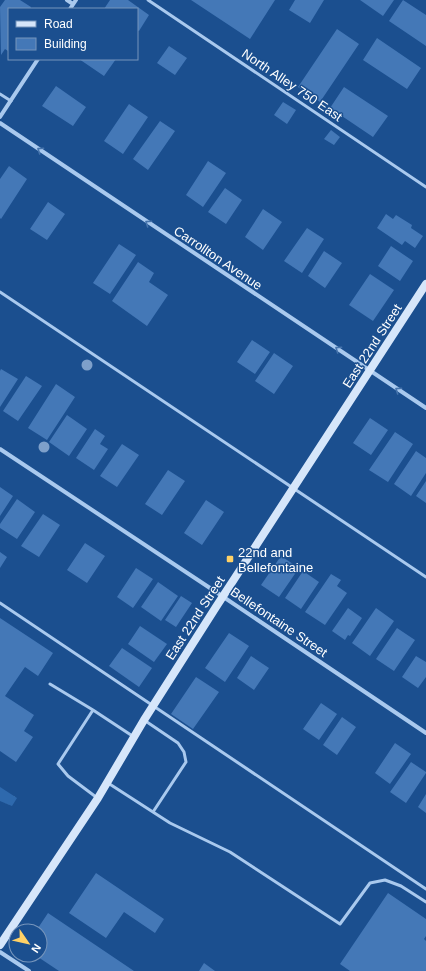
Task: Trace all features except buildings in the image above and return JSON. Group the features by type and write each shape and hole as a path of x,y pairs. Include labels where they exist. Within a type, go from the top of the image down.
{"main road":[{"name":"East 22nd Street","path":"0,946 98,798 144,720 426,284"}],"street":[{"path":"67,0 74,2"},
{"path":"0,117 37,60"},
{"name":"Carrollton Avenue","path":"0,123 426,408"},
{"name":"Bellefontaine Street","path":"0,449 426,733"},
{"path":"0,952 29,971"}],"lane":[{"name":"North Alley 750 East","path":"148,0 426,187"},
{"path":"0,94 11,101"},
{"path":"0,292 426,577"},
{"path":"0,603 426,889"},
{"path":"50,684 94,710 134,737"},
{"path":"94,710 58,764 72,780 98,798"},
{"path":"144,720 178,743 184,752 186,762 153,812"},
{"path":"108,782 170,823 230,852 340,924 370,883 384,880 401,886 426,902"}],"green space":[{"path":"0,787 17,798 12,806 0,801"}],"place":[{"name":"22nd and Bellefontaine","path":"230,559"}]}
